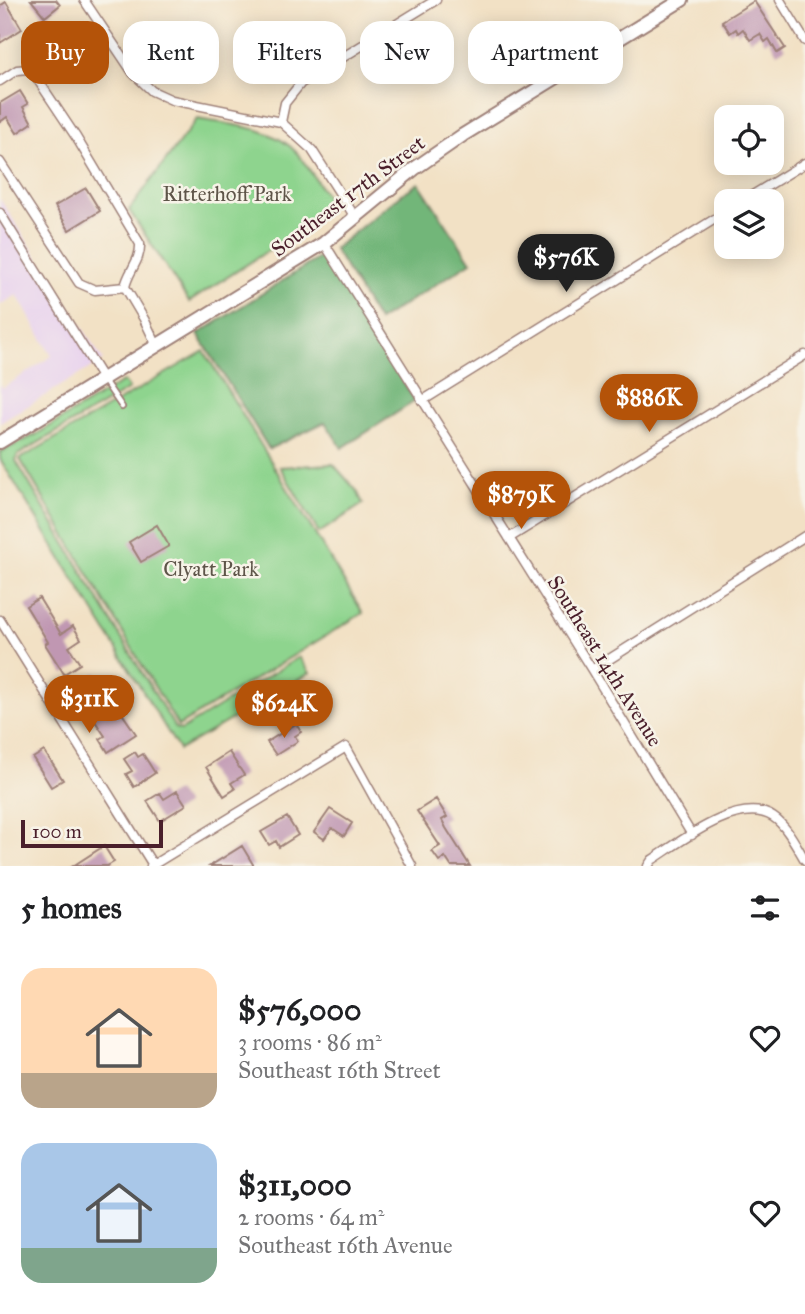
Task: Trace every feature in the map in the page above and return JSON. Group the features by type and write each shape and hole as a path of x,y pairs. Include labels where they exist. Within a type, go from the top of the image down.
{"main road":[{"name":"Southeast 17th Street","path":"0,442 324,243 414,169 463,135 682,0"}],"street":[{"path":"85,0 133,73 152,91 172,100 281,122 312,150 355,217"},
{"path":"281,122 285,103 301,83 436,0"},
{"path":"780,0 805,41"},
{"path":"0,81 17,70 28,69 34,74 76,137 140,244 141,255 127,278 125,287 157,346"},
{"path":"0,162 79,283 95,290 125,287"},
{"path":"763,189 805,163"},
{"path":"0,214 103,379"},
{"path":"422,401 714,219"},
{"name":"Southeast 14th Avenue","path":"324,243 592,670 692,835"},
{"path":"509,538 805,355"},
{"path":"592,670 805,536"},
{"path":"0,620 152,865 346,747 412,866"},
{"path":"648,866 652,860 729,814 749,811 773,816 789,834 805,860"}],"lane":[{"path":"103,379 122,407"}],"shaded area":[{"path":"0,199 103,360 0,423 0,384 3,388 52,356 17,295 0,305"}],"green space":[{"name":"Ritterhoff Park","path":"197,119 250,128 276,137 297,153 330,203 300,230 189,302 129,210"},
{"path":"419,183 471,262 378,321 334,249"},
{"path":"325,254 415,401 342,448 325,422 269,449 198,334"},
{"name":"Clyatt Park","path":"204,351 363,613 178,726 20,459"},
{"path":"124,381 129,389 18,455 16,461 175,728 181,730 299,657 310,673 179,750 0,459 0,452 35,435"},
{"path":"333,464 357,491 363,504 319,533 280,467"}],"building":[{"path":"31,0 56,0 60,5 45,17"},
{"path":"754,1 785,48 777,53 769,39 765,42 760,34 750,40 743,29 738,33 736,29 730,33 722,21"},
{"path":"6,2 21,30 0,43 0,6"},
{"path":"20,91 28,104 23,107 32,123 17,133 7,117 0,122 0,103"},
{"path":"86,188 100,211 69,230 55,206"},
{"path":"157,525 169,546 141,562 129,542"},
{"path":"39,598 61,634 73,626 81,639 69,647 80,664 64,674 26,606"},
{"path":"96,673 103,685 94,691 108,713 113,710 117,715 121,712 136,734 108,752 100,739 105,736 72,687"},
{"path":"296,724 301,732 295,736 298,741 276,755 267,742"},
{"path":"44,751 63,780 51,787 33,758"},
{"path":"135,752 138,757 143,754 155,773 134,787 126,774 132,771 124,759"},
{"path":"229,752 244,775 231,783 235,789 224,796 206,767"},
{"path":"177,791 186,805 160,821 147,801 160,793 164,799"},
{"path":"436,799 447,817 442,820 446,828 470,866 451,866 445,857 439,861 432,851 440,846 417,811"},
{"path":"330,809 352,823 344,836 332,828 324,839 314,832"},
{"path":"287,817 298,835 279,847 276,841 269,845 261,832"},
{"path":"104,846 114,862 107,866 73,866"},
{"path":"242,846 254,866 210,866"}]}
